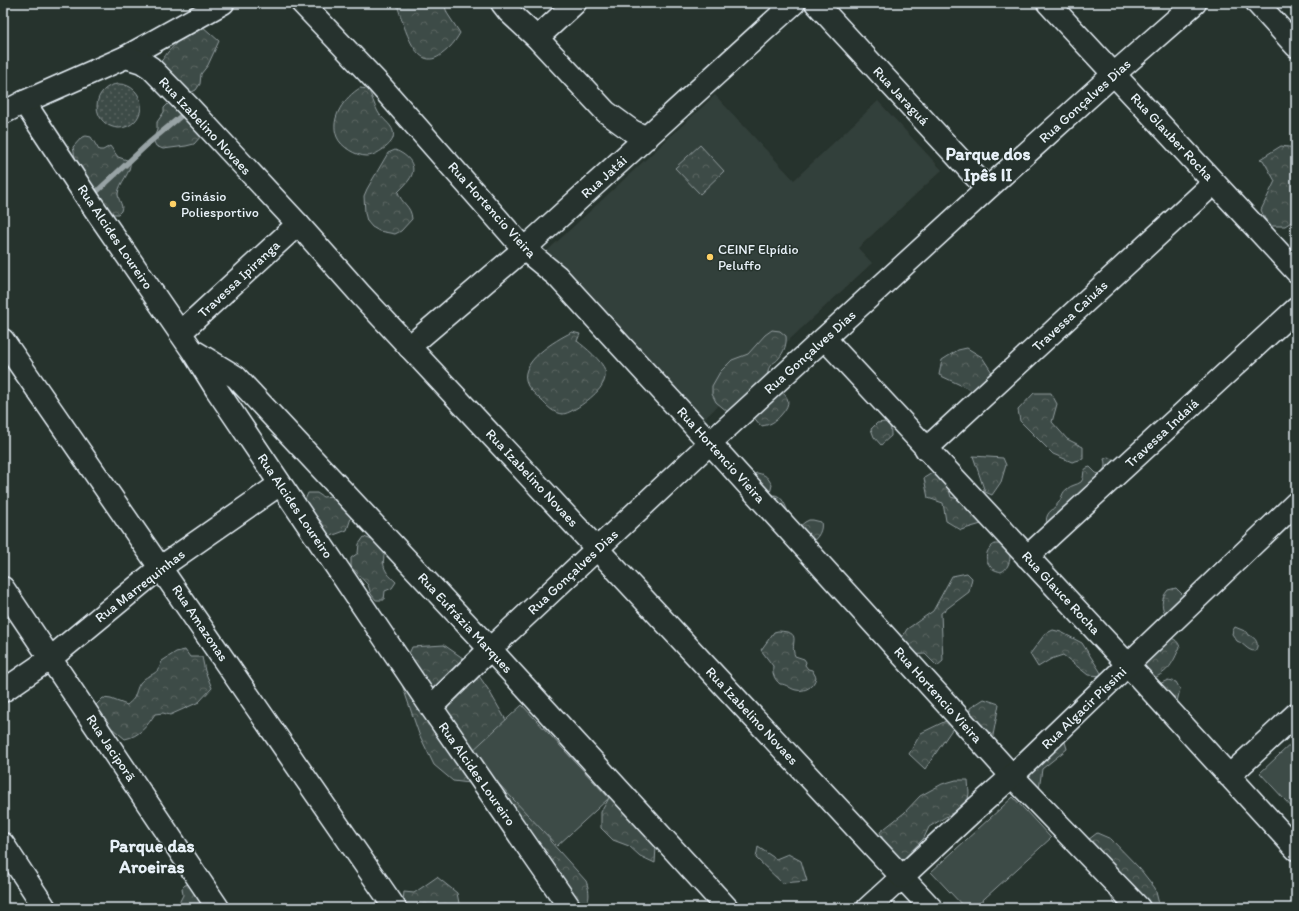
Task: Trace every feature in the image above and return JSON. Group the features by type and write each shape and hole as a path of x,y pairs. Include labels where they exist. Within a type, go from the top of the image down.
{"street":[{"path":"3,113 24,102 126,57 223,3"},
{"name":"Rua Hortencio Vieira","path":"302,3 379,84 524,249 557,276 1012,776 1139,908"},
{"path":"502,3 606,112 632,131 647,138"},
{"path":"537,38 575,3"},
{"name":"Rua Jatái","path":"409,347 524,249 794,3"},
{"name":"Rua Jaraguá","path":"816,3 987,189"},
{"name":"Rua Glauber Rocha","path":"1048,3 1296,272"},
{"name":"Rua Gonçalves Dias","path":"431,707 490,649 710,443 987,189 1195,3"},
{"path":"1257,3 1296,46"},
{"name":"Rua Izabelino Novaes","path":"126,57 142,62 151,68 190,108 298,224 409,347 931,908"},
{"name":"Rua Alcides Loureiro","path":"24,102 431,707 570,908"},
{"name":"Travessa Caiuás","path":"926,448 1214,183"},
{"name":"Travessa Ipiranga","path":"186,342 298,224"},
{"name":"Travessa Indaiá","path":"1027,557 1296,309"},
{"name":"Rua Glauce Rocha","path":"825,339 1128,665 1296,849"},
{"name":"Rua Amazonas","path":"3,340 395,908"},
{"name":"Rua Eufrázia Marques","path":"186,342 236,377 490,649 727,908"},
{"name":"Rua Marrequinhas","path":"3,691 51,658 161,567 280,484"},
{"name":"Rua Algacir Pissini","path":"868,908 973,810 1012,776 1296,503"},
{"name":"Rua Jaciporã","path":"3,588 218,908"},
{"path":"1229,776 1296,714"},
{"path":"3,844 45,908"}],"shaded area":[{"name":"CEINF Elpídio Peluffo","path":"715,95 794,180 878,101 942,170 858,248 872,263 704,419 547,251"}],"green space":[{"path":"398,3 444,3 447,13 460,33 452,45 442,54 433,59 425,58 418,53 412,45 398,8"},
{"path":"202,26 219,41 208,65 201,74 200,84 196,90 192,92 188,91 159,63 177,41"},
{"path":"115,84 123,84 135,90 141,102 141,110 135,122 123,128 115,128 103,122 97,110 97,102 103,90"},
{"path":"360,88 368,89 378,112 392,128 393,134 392,140 388,145 379,152 369,156 363,156 345,147 339,141 335,130 337,116 344,102"},
{"path":"170,102 202,135 194,144 163,149 156,146 154,138 157,130 157,122 164,112 164,108"},
{"path":"82,137 91,137 99,150 103,150 110,146 118,157 130,161 129,170 118,194 122,207 118,214 111,214 92,201 95,189 93,185 82,180 76,163 73,147"},
{"path":"700,145 724,171 700,194 675,168"},
{"path":"1281,146 1296,148 1296,219 1285,226 1268,226 1261,210 1275,181 1263,160 1260,159"},
{"path":"395,150 408,158 411,162 413,170 409,180 398,192 410,211 412,219 401,231 395,234 379,231 372,227 367,221 364,196 388,153"},
{"path":"772,330 780,331 786,336 786,342 781,356 769,368 768,378 788,401 787,407 777,420 770,424 761,426 751,414 728,412 716,402 712,394 712,386 720,372 732,360 748,354 765,335"},
{"path":"572,332 580,334 577,341 589,350 603,366 605,370 605,378 600,389 585,402 567,413 560,414 551,409 532,392 528,386 526,377 527,369 539,353"},
{"path":"967,348 982,357 995,377 995,402 988,404 969,389 939,375 942,360 958,350"},
{"path":"1034,393 1051,393 1057,404 1052,422 1067,439 1083,447 1083,459 1072,462 1053,454 1020,421 1018,410"},
{"path":"885,422 890,426 891,436 881,445 874,437 871,429 877,423"},
{"path":"973,456 1003,458 1006,465 1001,482 992,495 985,492"},
{"path":"1108,457 1116,460 1118,464 1047,526 1046,521 1049,512 1059,502 1065,490 1081,482 1084,471 1087,468 1090,467 1096,473 1100,474 1105,467 1104,459"},
{"path":"942,467 951,497 977,504 988,522 961,530 946,521 943,503 928,498 924,478"},
{"path":"757,473 768,478 772,485 770,493 781,499 789,514 750,476"},
{"path":"308,493 317,493 323,497 340,497 352,515 347,530 331,536 325,529 322,522 315,515 304,509 305,500"},
{"path":"809,520 821,522 819,534 811,543 799,527"},
{"path":"364,537 372,540 385,551 383,561 385,569 396,582 392,588 385,591 384,600 376,600 371,594 368,585 351,567 351,558 358,553 359,544"},
{"path":"995,544 999,544 1005,548 1010,555 1007,566 1001,572 992,568 986,557 990,548"},
{"path":"967,573 972,578 969,592 941,613 943,661 937,666 925,654 908,655 900,641 907,629 933,611 952,576"},
{"path":"1176,588 1185,597 1167,617 1162,604 1165,593 1168,590"},
{"path":"1235,627 1247,632 1254,638 1257,644 1255,651 1250,650 1237,641 1232,634"},
{"path":"1053,630 1061,632 1082,643 1103,676 1088,675 1063,655 1051,659 1038,667 1030,654 1045,634"},
{"path":"778,631 791,633 794,639 795,656 804,659 806,662 805,665 808,669 812,670 816,677 815,681 809,688 803,690 794,689 780,684 775,678 773,666 761,650 774,632"},
{"path":"1165,637 1174,639 1178,642 1180,647 1167,670 1152,679 1142,666 1148,654 1157,652"},
{"path":"444,645 470,663 488,689 521,746 547,814 550,841 586,881 589,898 582,907 577,908 486,785 453,781 434,765 419,734 399,676 412,647"},
{"path":"185,650 190,657 202,657 205,671 212,688 199,702 170,715 163,713 155,714 143,730 130,738 125,739 113,729 105,730 93,712 96,705 103,698 111,699 127,705 134,698 140,683 158,670 162,661 176,652"},
{"path":"1168,680 1176,682 1180,689 1177,702 1173,707 1157,685"},
{"path":"984,699 999,704 991,746 970,736 970,708"},
{"path":"522,705 609,798 557,846 470,753"},
{"path":"952,718 955,725 925,769 909,754 921,733"},
{"path":"553,727 559,742 656,846 655,863 640,856 629,846 613,840 601,828 601,812 609,798 543,728"},
{"path":"1058,737 1065,742 1067,749 1042,769 1039,790 1022,772"},
{"path":"1296,739 1296,812 1260,773"},
{"path":"956,780 968,780 968,800 959,809 929,827 924,838 898,865 885,845 880,832 904,813 920,796 942,784"},
{"path":"1013,797 1051,838 974,908 965,908 931,872"},
{"path":"1097,833 1111,839 1140,869 1155,888 1159,904 1163,908 1121,908 1116,906 1084,843"},
{"path":"758,847 776,859 788,854 801,861 807,881 782,883 756,858"},
{"path":"437,877 457,893 460,908 410,908 403,901 404,892 414,893"},
{"path":"189,884 202,899 201,903 196,908 170,908 178,905 183,895 182,888"}],"waterway":[{"path":"92,196 151,141 187,111"}],"place":[{"name":"Ginásio Poliesportivo","path":"173,204"},
{"name":"CEINF Elpídio Peluffo","path":"710,257"}],"district":[{"name":"Parque dos Ipês II","path":"988,164"},
{"name":"Parque das Aroeiras","path":"152,856"}]}
